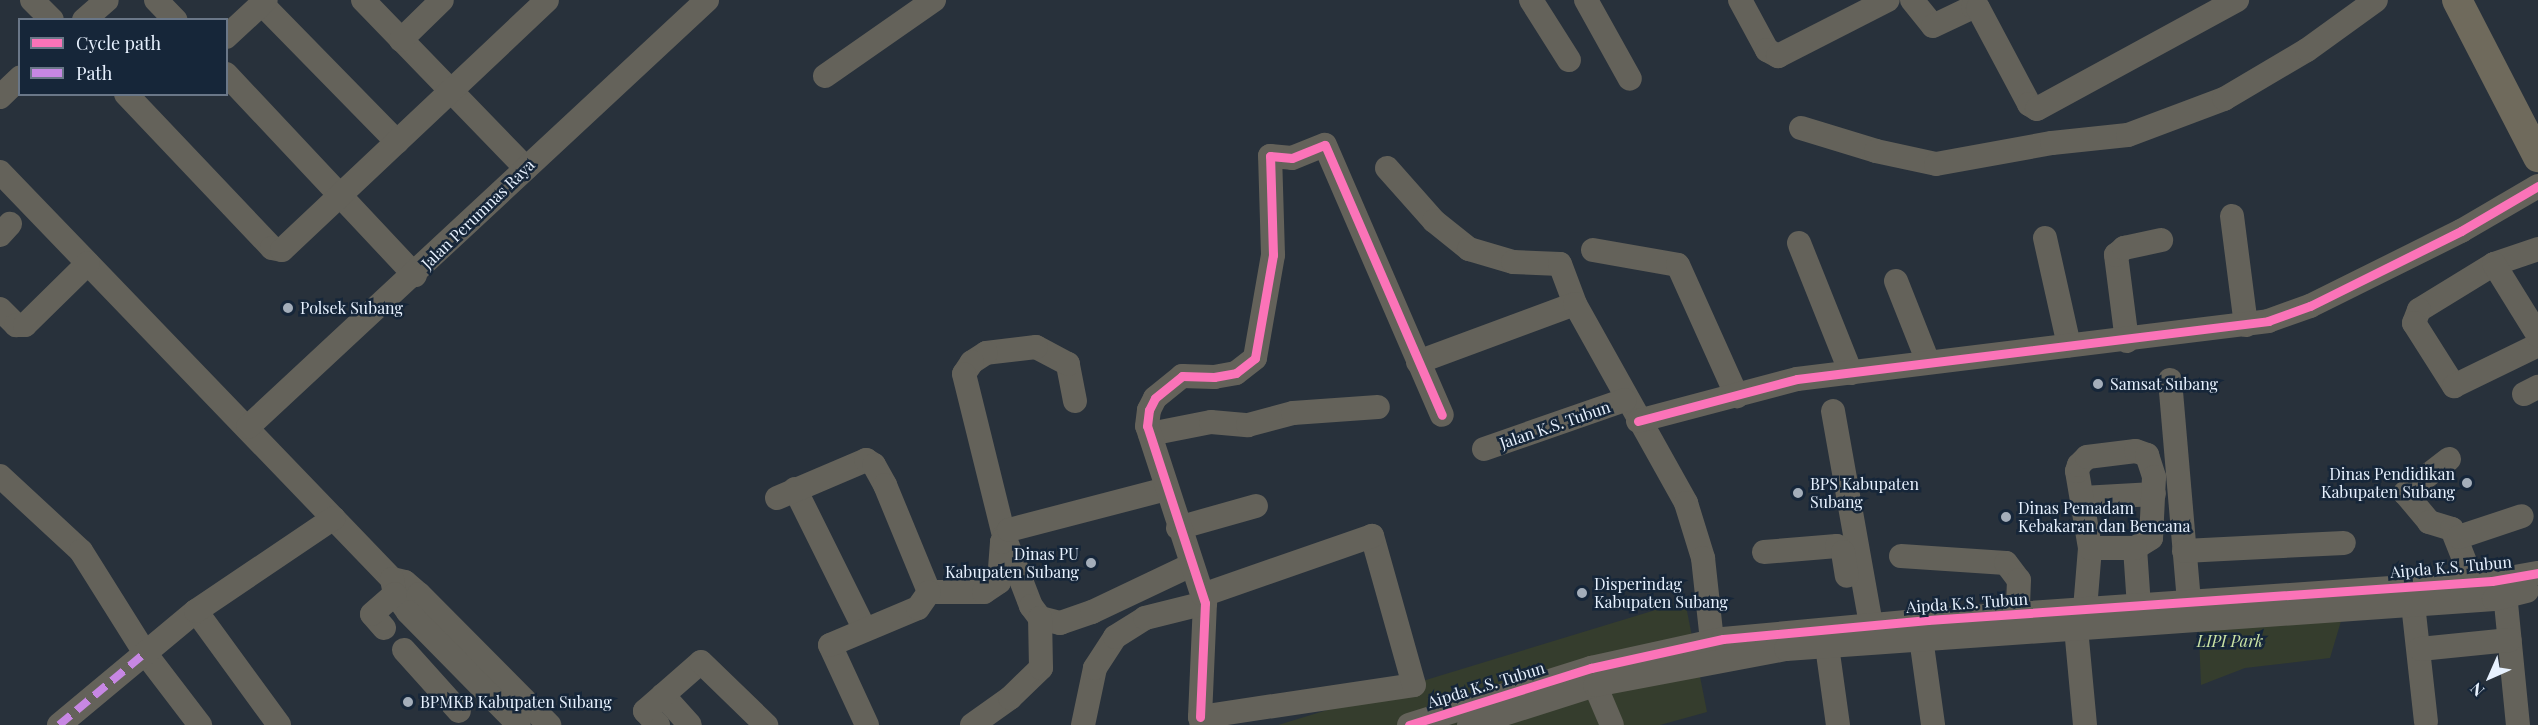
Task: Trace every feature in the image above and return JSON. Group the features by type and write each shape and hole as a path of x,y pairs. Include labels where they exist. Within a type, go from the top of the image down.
{"main road":[{"path":"2457,0 2538,157"}],"street":[{"path":"32,0 50,18"},
{"path":"86,18 107,0"},
{"path":"156,0 173,18"},
{"path":"363,0 526,168"},
{"path":"401,40 442,0"},
{"path":"128,96 277,251 288,247 450,90 547,0"},
{"name":"Jalan Perumnas Raya","path":"248,427 415,275 707,0"},
{"path":"825,75 934,0"},
{"path":"1531,0 1569,60"},
{"path":"1586,0 1630,79"},
{"path":"1740,0 1767,50 1778,56 1888,0"},
{"path":"1912,0 1933,26 1978,8 2029,104 2037,109 2236,0"},
{"path":"1801,128 1876,151 1936,164 2052,143 2128,135 2224,99 2307,50 2376,0"},
{"path":"228,36 264,2 397,142"},
{"path":"228,76 415,275"},
{"path":"0,97 18,80"},
{"path":"1083,725 1095,668 1115,637 1145,618 1204,599 1372,536 1414,684 1201,721 1204,599 1166,489 1150,434 1149,410 1171,382 1182,376 1236,373 1256,358 1273,255 1270,156 1292,158 1325,145 1442,416"},
{"path":"1387,168 1434,221 1469,249 1513,262 1560,264 1575,304 1625,400 1686,503 1703,558 1712,641"},
{"path":"0,172 334,518 394,587 408,612 519,725"},
{"path":"1638,421 1797,379 2069,345 2127,341 2246,325 2289,315 2461,231 2538,186"},
{"path":"2232,216 2246,325"},
{"path":"2045,238 2069,345"},
{"path":"2127,341 2116,255 2124,248 2161,240"},
{"path":"1799,243 1851,373"},
{"path":"2538,249 2494,264 2419,310 2414,323 2454,386 2538,345"},
{"path":"1593,250 1678,266 1737,396"},
{"path":"0,309 16,325 25,325 88,263"},
{"path":"2494,264 2538,335"},
{"path":"1896,282 1928,362"},
{"path":"1418,362 1575,304"},
{"path":"972,725 1010,698 1041,668 1040,618 1031,606 1004,536 964,374 972,362 986,353 1036,347 1068,364 1075,401"},
{"path":"2170,380 2189,602"},
{"name":"Jalan K.S. Tubun","path":"1484,449 1625,400"},
{"path":"1150,434 1211,422 1248,425 1293,413 1378,407"},
{"path":"1833,411 1863,625"},
{"path":"2085,725 2081,619 2090,548 2077,471 2084,459 2136,451 2147,455 2154,494 2154,532 2147,543 2135,548 2090,548"},
{"path":"2449,459 2405,492 2429,522 2436,526 2447,524 2459,537 2474,582"},
{"path":"865,630 786,493 866,460 874,465 929,592"},
{"path":"0,476 81,551 145,653 200,725"},
{"path":"929,592 984,592 993,588 999,582 1004,536 1009,530 1166,489"},
{"path":"2082,498 2154,494"},
{"path":"1178,528 1256,506"},
{"path":"2459,537 2522,516"},
{"path":"58,725 196,611 334,518"},
{"path":"2184,551 2344,543"},
{"path":"1764,552 1839,547 1863,625"},
{"path":"2135,548 2139,606"},
{"path":"1901,556 2006,563 2019,580 2017,623"},
{"path":"1040,618 1060,623 1092,612 1191,565"},
{"name":"Aipda K.S. Tubun","path":"2081,619 2139,606 2474,582 2538,573"},
{"path":"384,628 372,614 394,587 405,582 549,725"},
{"name":"Aipda K.S. Tubun","path":"1409,725 1591,668 1712,641 1863,625 2017,623 2413,604 2494,599 2505,593 2538,590"},
{"path":"867,725 830,645 918,608 929,592"},
{"path":"2505,593 2518,725"},
{"path":"2413,604 2421,649 2426,722"},
{"path":"196,611 279,725"},
{"name":"Aipda K.S. Tubun","path":"1469,725 1499,721 1595,685 1756,653 1922,638 2017,623"},
{"path":"1922,638 1933,725"},
{"path":"2421,649 2510,640"},
{"path":"1827,646 1838,725"},
{"path":"404,650 462,718 482,686"},
{"path":"658,725 645,711 701,662 766,725"},
{"path":"1595,685 1612,725"},
{"path":"663,695 690,725"}],"green space":[{"path":"1685,601 1707,712 1660,725 1278,725"},
{"name":"LIPI Park","path":"2347,601 2330,658 2245,668 2201,685 2198,612"}],"marked path":[{"path":"59,725 145,653"}],"cycle path":[{"path":"1200,717 1205,603 1147,426 1149,410 1155,398 1182,376 1214,377 1236,373 1255,358 1273,255 1270,156 1292,158 1325,145 1442,415"},
{"path":"1638,421 1797,379 2268,321 2310,306 2461,231 2538,186"},
{"path":"1409,725 1591,668 1723,639 1928,620 2492,581 2538,573"}],"place":[{"name":"Polsek Subang","path":"288,308"},
{"name":"Samsat Subang","path":"2098,384"},
{"name":"Dinas Pendidikan Kabupaten Subang","path":"2467,483"},
{"name":"BPS Kabupaten Subang","path":"1798,493"},
{"name":"Dinas Pemadam Kebakaran dan Bencana","path":"2006,517"},
{"name":"Dinas PU Kabupaten Subang","path":"1091,563"},
{"name":"Disperindag Kabupaten Subang","path":"1582,593"},
{"name":"BPMKB Kabupaten Subang","path":"408,702"}]}
